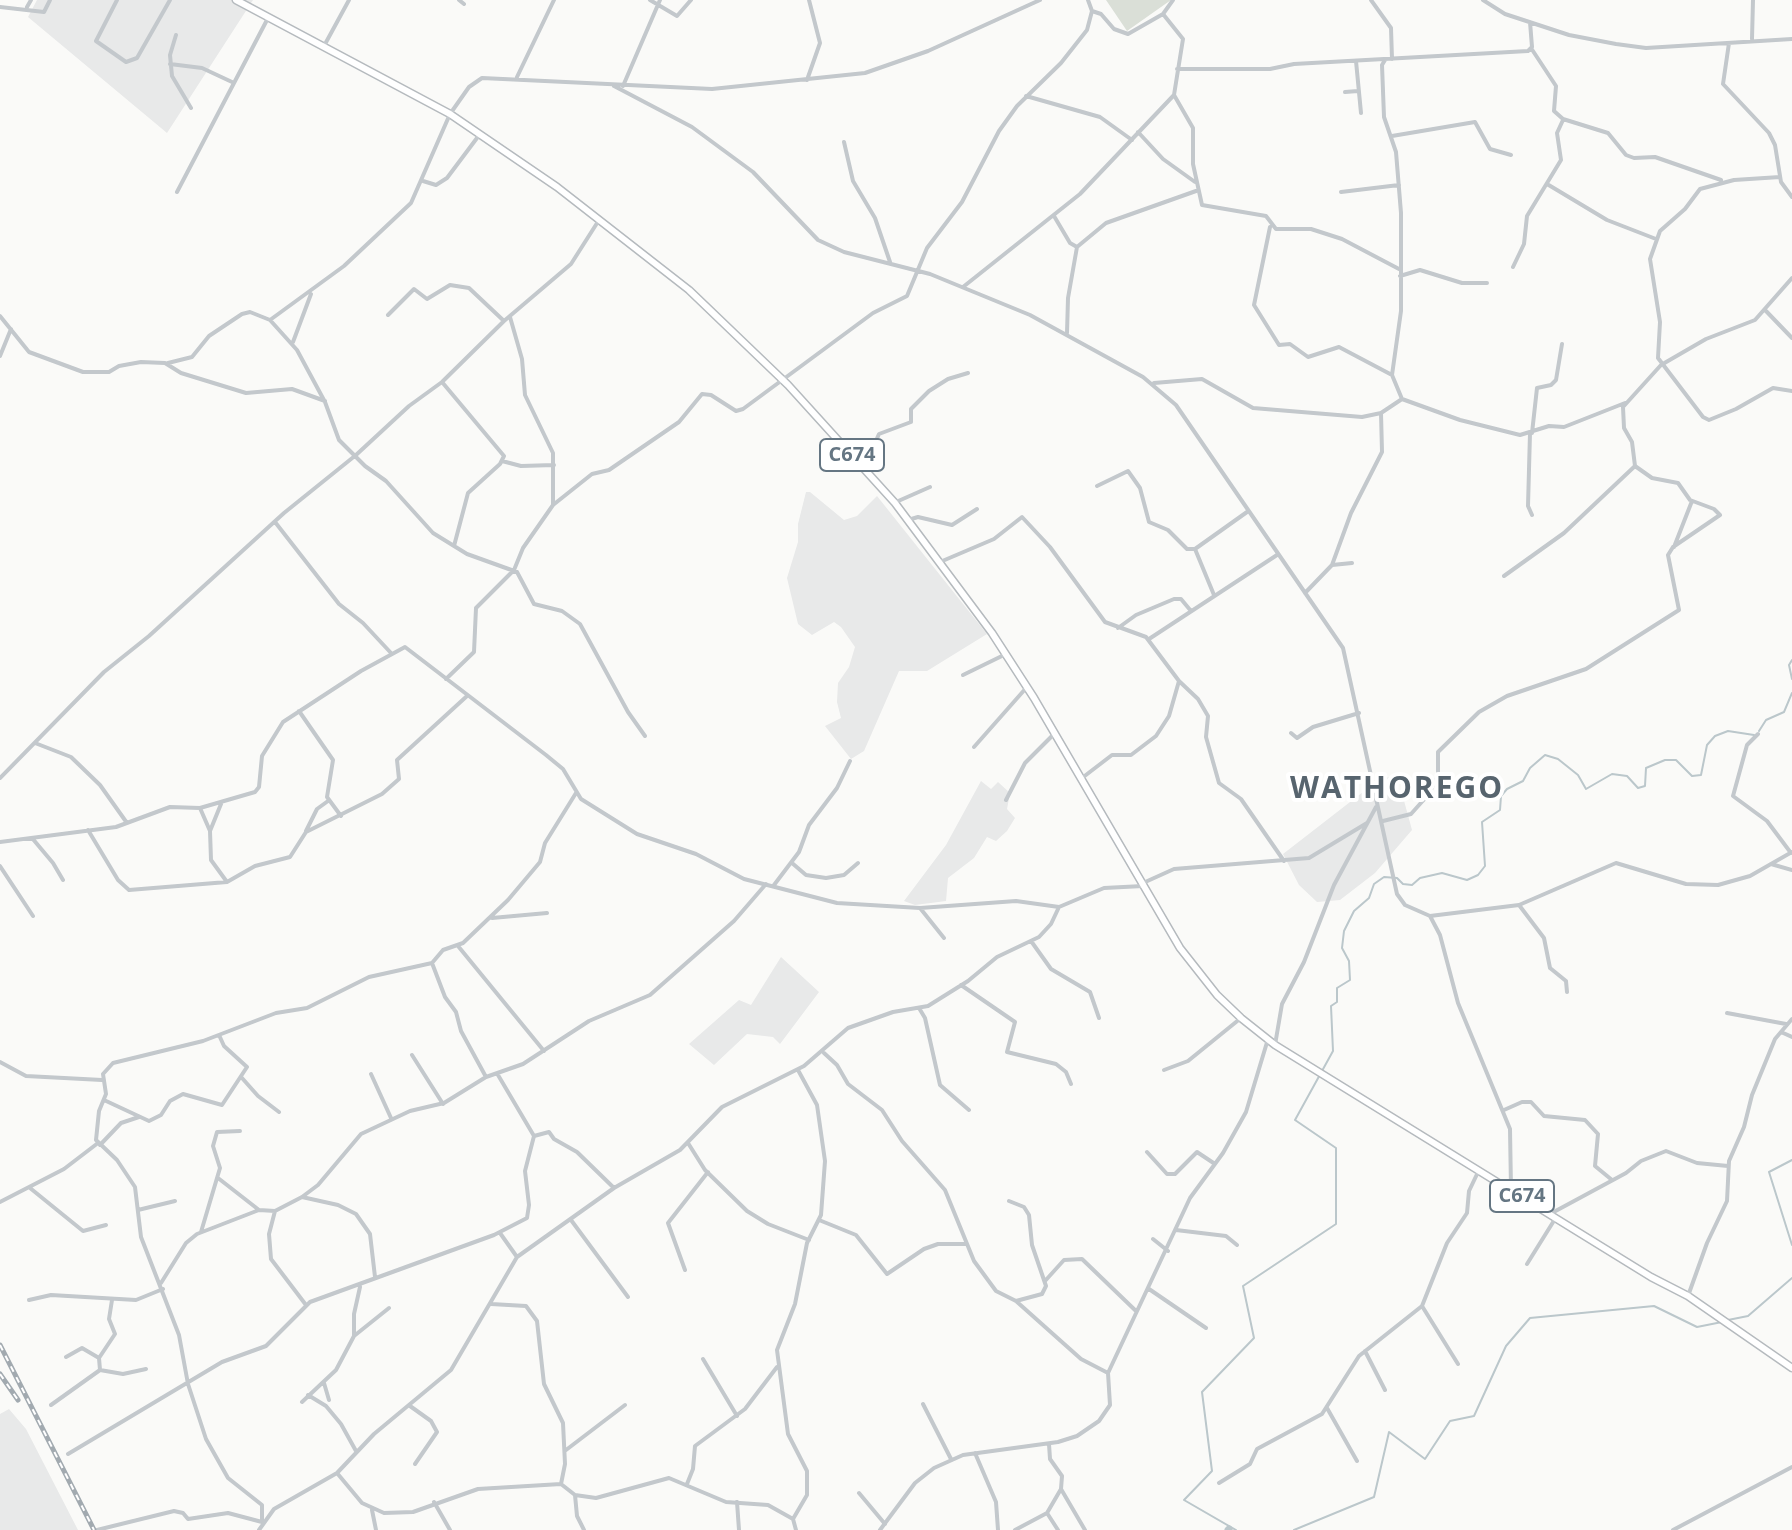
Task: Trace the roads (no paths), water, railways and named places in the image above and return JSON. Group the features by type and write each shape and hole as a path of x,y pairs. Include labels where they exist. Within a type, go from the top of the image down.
{"main road":[{"name":"C674","path":"236,0 450,114 480,134 600,218 689,290 782,379 895,503 940,562 1027,687 1180,948 1217,995 1241,1018 1272,1041 1511,1190 1688,1296 1792,1368"}],"street":[{"path":"27,7 31,0"},
{"path":"0,7 27,7 44,12 50,0"},
{"path":"117,0 96,41 126,62 137,58 170,0"},
{"path":"324,46 349,0"},
{"path":"516,78 554,0"},
{"path":"650,0 657,7 677,16 691,0"},
{"path":"622,86 660,0"},
{"path":"807,80 820,43 809,0"},
{"path":"270,320 312,292 411,203 450,114 469,87 482,78 614,86 722,88 865,73 998,22 1040,0"},
{"path":"446,679 474,652 476,608 514,570 523,548 553,505 592,474 609,470 679,422 702,394 711,395 736,411 873,313 905,298 927,248 972,185 999,131 1026,96 1068,55 1087,30 1092,11 1088,0"},
{"path":"1092,11 1101,14 1114,29 1128,34 1163,14 1173,0"},
{"path":"1371,0 1391,28 1392,59"},
{"path":"1483,0 1494,9 1569,35 1646,48 1752,39 1792,39"},
{"path":"1752,39 1753,0"},
{"path":"1163,14 1183,39 1174,95 1193,128 1196,191 1206,207 1266,216 1270,225 1254,305 1279,345 1290,344 1308,357 1339,347 1392,375"},
{"path":"177,192 269,16"},
{"path":"1530,22 1531,48 1556,86 1554,111 1563,119 1608,133 1626,155 1634,158 1655,157 1723,181"},
{"path":"176,35 170,64 172,76 191,108"},
{"path":"1729,43 1730,56 1723,84 1769,133 1775,145 1780,177 1792,197"},
{"path":"1177,69 1270,69 1294,64 1531,48"},
{"path":"1385,60 1382,65 1384,117 1392,136 1399,185 1401,311 1392,375 1402,399 1460,420 1520,435 1549,426 1564,427 1625,403 1661,365 1706,339 1755,320 1792,278"},
{"path":"1356,61 1361,113"},
{"path":"170,64 202,68 233,82"},
{"path":"614,86 692,127 753,172 818,240 844,252 890,262 963,287 1067,334 1153,383 1176,405 1343,648 1394,883 1405,905 1430,916 1519,905 1616,863 1686,884 1709,886 1731,883 1792,853 1767,821 1733,796 1747,745 1758,734"},
{"path":"1345,92 1358,91"},
{"path":"963,287 989,263 1080,194 1174,95"},
{"path":"1026,96 1100,117 1132,140"},
{"path":"1513,267 1524,244 1527,216 1561,160 1557,133 1563,119"},
{"path":"1392,136 1475,122 1490,149 1511,155"},
{"path":"1138,132 1163,159 1195,182"},
{"path":"423,181 436,185 447,178 480,134"},
{"path":"844,142 853,181 875,218 890,262"},
{"path":"1780,177 1723,181 1700,189 1656,239 1650,259 1660,322 1657,342 1661,365 1707,420 1773,388 1792,391"},
{"path":"1547,184 1607,220 1656,239"},
{"path":"1341,192 1399,185"},
{"path":"1067,334 1068,298 1077,247 1118,217 1196,191"},
{"path":"1054,216 1070,243 1077,247"},
{"path":"0,778 94,681 409,406 442,382 504,321 571,264 600,218"},
{"path":"1270,225 1283,230 1311,229 1342,239 1400,272 1420,270 1462,283 1487,283"},
{"path":"388,315 416,288 427,299 450,285 469,288 504,321"},
{"path":"293,343 298,320 312,292"},
{"path":"1766,310 1792,338"},
{"path":"0,316 37,357 89,373 109,372 125,364 165,363 192,357 209,336 242,314 250,312 270,320 293,343 325,402 337,438 386,481 425,526 480,560 514,570 525,582 527,597 534,604 562,611 580,624 628,712 645,736"},
{"path":"510,317 522,359 525,395 550,440 554,465 553,505"},
{"path":"0,356 11,329"},
{"path":"1532,515 1528,506 1531,433 1537,388 1551,385 1556,380 1562,344"},
{"path":"165,363 181,373 246,393 292,389 325,402"},
{"path":"859,463 871,452 879,434 911,422 911,409 929,391 948,379 968,373"},
{"path":"1153,383 1207,380 1260,409 1316,410 1362,417 1381,413 1402,399"},
{"path":"442,382 495,441 504,456 468,493 465,515 454,546"},
{"path":"1625,403 1624,428 1632,442 1635,466 1652,478 1678,483 1692,501 1714,509 1720,515 1673,547"},
{"path":"1305,593 1332,565 1351,513 1382,452 1381,413"},
{"path":"502,461 521,466 554,465"},
{"path":"1504,576 1564,533 1635,466"},
{"path":"1097,486 1128,471 1140,488 1149,522 1168,530 1187,549 1195,549 1247,512"},
{"path":"895,503 930,487"},
{"path":"1383,821 1411,814 1436,780 1438,752 1479,712 1507,696 1586,669 1676,614 1680,602 1667,560 1692,501"},
{"path":"908,520 918,517 952,525 977,509"},
{"path":"940,562 994,539 1022,517 1046,541 1105,622 1149,639 1179,681 1198,699 1208,716 1206,737 1219,783 1241,799 1284,861"},
{"path":"275,522 339,604 363,623 391,653"},
{"path":"1195,549 1214,595"},
{"path":"1149,639 1277,555"},
{"path":"1332,565 1352,563"},
{"path":"1118,628 1136,615 1174,599 1181,599 1192,611"},
{"path":"0,842 127,823 170,807 200,808 257,790 258,765 283,722 405,647 563,769 576,793 637,834 696,854 744,879 837,903 920,908 1016,901 1059,907 1104,888 1144,884 1174,869 1313,856 1368,822"},
{"path":"963,675 1006,654"},
{"path":"1081,779 1112,755 1131,755 1153,739 1169,716 1179,681"},
{"path":"974,747 1027,687"},
{"path":"306,832 342,816 388,789 399,779 397,760 467,695"},
{"path":"88,830 118,880 129,890 227,882 255,866 290,857 317,809 328,801 333,762 299,711"},
{"path":"1291,733 1297,738 1313,727 1359,713"},
{"path":"1006,800 1025,763 1055,733"},
{"path":"35,743 71,757 88,772 127,823"},
{"path":"774,885 792,863 809,825 837,788 850,761"},
{"path":"259,1530 262,1505 228,1478 206,1439 188,1384 183,1346 141,1237 134,1185 117,1160 99,1144 99,1111 104,1100 102,1080 106,1066 219,1035 276,1013 307,1008 369,977 432,963 439,953 458,946 492,918 540,862 545,843 576,793"},
{"path":"328,801 342,816"},
{"path":"210,831 222,803"},
{"path":"880,1530 919,1479 952,1460 975,1453 1049,1444 1077,1436 1099,1421 1110,1405 1108,1373 1168,1251 1190,1198 1246,1112 1282,1004 1304,962 1334,885 1376,807"},
{"path":"200,808 210,831 211,860 227,882"},
{"path":"32,838 63,880"},
{"path":"792,863 806,875 826,878 844,875 858,863"},
{"path":"1770,864 1792,870"},
{"path":"0,866 33,916"},
{"path":"29,1300 51,1295 136,1300 162,1286 186,1243 201,1232 259,1210 275,1211 302,1197 318,1185 354,1140 391,1118 443,1104 486,1077 498,1075 544,1051 589,1021 617,1012 659,989 734,921 766,884"},
{"path":"1519,905 1544,938 1550,968 1566,981 1567,992"},
{"path":"262,1522 287,1499 316,1487 337,1473 356,1451 457,1362 517,1257 614,1188 666,1160 688,1143 722,1107 798,1070 824,1053 848,1028 893,1012 919,1008 961,985 997,957 1031,941 1051,924 1059,907"},
{"path":"920,908 944,938"},
{"path":"492,918 547,913"},
{"path":"1430,916 1440,935 1458,1003 1504,1110 1511,1135 1511,1190"},
{"path":"1031,941 1051,969 1090,992 1099,1018"},
{"path":"458,946 544,1051"},
{"path":"432,963 445,997 456,1012 461,1031 486,1077"},
{"path":"961,985 1015,1022 1007,1052 1056,1064 1066,1072 1071,1084"},
{"path":"919,1008 925,1018 941,1088 969,1110"},
{"path":"1727,1013 1786,1024"},
{"path":"1164,1070 1188,1061 1241,1018"},
{"path":"1688,1296 1707,1243 1727,1201 1728,1166 1752,1095 1770,1049 1792,1019"},
{"path":"1781,1032 1792,1037"},
{"path":"104,1100 139,1117 156,1119 170,1101 185,1093 222,1105 242,1078 247,1065 224,1046 219,1035"},
{"path":"824,1053 837,1065 848,1084 882,1110 902,1141 945,1190 979,1271 996,1291 1016,1301 1075,1354 1108,1373"},
{"path":"412,1055 443,1104"},
{"path":"0,1062 26,1076 102,1080"},
{"path":"793,1519 807,1495 807,1471 788,1434 778,1342 795,1304 809,1240 819,1220 824,1192 824,1138 814,1097 798,1070"},
{"path":"371,1074 391,1118"},
{"path":"68,1454 233,1356 266,1346 306,1305 500,1233 528,1216 525,1171 534,1136 498,1075"},
{"path":"242,1078 258,1096 279,1112"},
{"path":"1504,1110 1522,1102 1531,1102 1544,1116 1585,1120 1600,1140 1595,1166 1612,1180"},
{"path":"0,1202 64,1169 99,1144 121,1123 139,1117"},
{"path":"201,1232 220,1166 213,1146 217,1132 240,1131"},
{"path":"534,1136 549,1132 554,1139 583,1157 614,1188"},
{"path":"688,1143 708,1172 747,1211 768,1224 809,1240"},
{"path":"1527,1264 1553,1216 1641,1160 1669,1150 1697,1163 1728,1166"},
{"path":"1147,1152 1167,1174 1175,1174 1197,1152 1215,1164"},
{"path":"1219,1483 1250,1464 1257,1449 1327,1408 1347,1371 1365,1351 1401,1326 1422,1306 1447,1243 1467,1213 1469,1191 1479,1170"},
{"path":"685,1270 668,1223 708,1172"},
{"path":"218,1178 259,1210"},
{"path":"30,1188 83,1231 106,1225"},
{"path":"302,1197 338,1205 356,1214 370,1234 375,1277"},
{"path":"138,1210 175,1201"},
{"path":"1009,1201 1024,1207 1029,1215 1032,1245 1046,1290 1016,1301"},
{"path":"275,1211 269,1234 271,1259 306,1305"},
{"path":"571,1220 628,1297"},
{"path":"819,1220 856,1235 887,1274 914,1254 938,1244 966,1244"},
{"path":"1176,1230 1226,1236 1237,1245"},
{"path":"500,1233 517,1257"},
{"path":"1153,1239 1168,1251"},
{"path":"1045,1281 1064,1260 1082,1259 1137,1311"},
{"path":"354,1336 354,1314 361,1286"},
{"path":"1149,1289 1206,1328"},
{"path":"100,1370 99,1358 115,1334 109,1319 112,1300"},
{"path":"491,1304 521,1304 532,1311 540,1330 544,1384 563,1423 566,1450 561,1484"},
{"path":"1422,1306 1458,1364"},
{"path":"302,1402 336,1370 354,1336 389,1308"},
{"path":"66,1357 82,1348 99,1358"},
{"path":"1365,1351 1385,1390"},
{"path":"703,1359 737,1416"},
{"path":"687,1484 693,1469 695,1446 737,1416 778,1364"},
{"path":"51,1405 100,1370 123,1374 146,1369"},
{"path":"324,1383 329,1400"},
{"path":"308,1395 326,1406 344,1427 356,1451"},
{"path":"923,1404 952,1460"},
{"path":"566,1450 625,1405"},
{"path":"410,1406 431,1421 437,1432 415,1464"},
{"path":"1327,1408 1357,1461"},
{"path":"1015,1530 1047,1513 1061,1489 1062,1476 1050,1459 1049,1444"},
{"path":"975,1453 996,1502 998,1530"},
{"path":"1673,1530 1792,1467"},
{"path":"337,1473 372,1510 376,1530"},
{"path":"372,1510 407,1513 478,1489 512,1490 561,1484 575,1495 601,1497 663,1478 687,1484 721,1500 768,1505 793,1519 796,1530"},
{"path":"1061,1489 1085,1530"},
{"path":"859,1493 885,1524"},
{"path":"575,1495 577,1516 584,1530"},
{"path":"434,1502 450,1530"},
{"path":"737,1502 739,1530"},
{"path":"97,1530 174,1511 183,1513 188,1519 225,1513 262,1522"},
{"path":"1047,1513 1058,1530"}],"waterway":[{"path":"1792,660 1789,665 1792,679"},
{"path":"1759,731 1766,720 1784,712 1792,693"},
{"path":"1236,1530 1184,1500 1212,1471 1202,1392 1254,1338 1243,1286 1336,1224 1336,1148 1295,1120 1333,1051 1331,1006 1337,1002 1337,988 1350,980 1349,961 1342,948 1344,931 1354,911 1369,898 1374,884 1384,877 1397,878 1403,884 1412,885 1420,878 1442,873 1467,880 1478,875 1485,866 1482,822 1500,810 1501,796 1507,789 1523,781 1530,768 1545,755 1558,759 1578,775 1586,789 1612,774 1627,776 1638,788 1645,786 1646,768 1665,760 1676,760 1692,776 1701,775 1707,745 1715,736 1728,731 1754,735"},
{"path":"1792,1160 1769,1172 1792,1245"},
{"path":"1728,1320 1748,1316 1792,1278"},
{"path":"1294,1530 1374,1497 1389,1432 1425,1459 1450,1421 1474,1416 1506,1346 1530,1318 1654,1306 1697,1327 1722,1322"}],"railway":[{"path":"0,1345 94,1530"},
{"path":"0,1374 18,1400"}],"district":[{"name":"WATHOREGO","path":"1397,789"}]}
